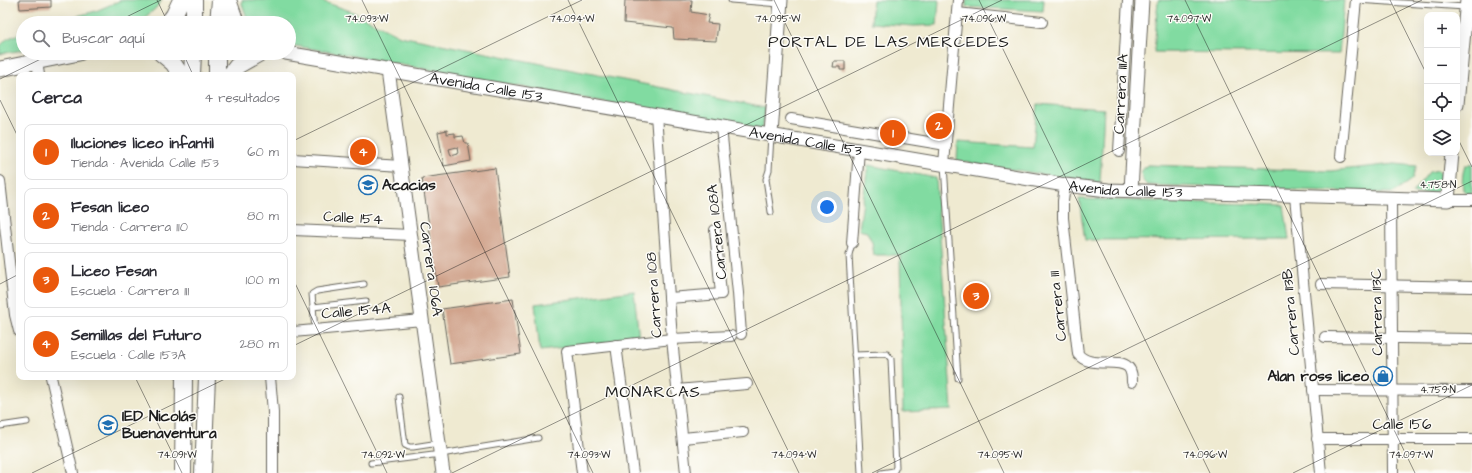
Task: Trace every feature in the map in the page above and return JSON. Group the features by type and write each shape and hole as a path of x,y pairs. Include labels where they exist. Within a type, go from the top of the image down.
{"main road":[{"path":"173,16 181,0"},
{"path":"194,0 194,16"},
{"path":"219,16 220,0"},
{"path":"228,0 234,16"},
{"path":"0,69 38,68 60,60"},
{"path":"169,60 179,72"},
{"path":"192,72 193,60"},
{"path":"217,60 217,72"},
{"path":"232,72 237,66 248,60"},
{"path":"183,473 184,380"},
{"path":"203,473 207,380"}],"street":[{"path":"944,164 958,0"},
{"name":"Carrera 111A","path":"1119,151 1128,0"},
{"name":"Carrera 111A","path":"1131,190 1142,0"},
{"path":"1341,157 1356,0"},
{"path":"771,134 781,2"},
{"path":"1459,84 1467,4"},
{"path":"957,13 1042,22"},
{"name":"Avenida Calle 153","path":"296,55 1065,185 1108,190 1391,199 1472,200"},
{"name":"Carrera 106A","path":"388,70 443,473"},
{"name":"Carrera 108","path":"656,115 672,339 686,473"},
{"name":"Avenida Calle 153","path":"791,119 946,145"},
{"name":"Carrera 108A","path":"672,339 736,335 738,293 721,127"},
{"path":"852,243 859,150"},
{"path":"1448,200 1452,156"},
{"path":"296,159 401,166"},
{"path":"0,181 15,282 16,319"},
{"name":"Carrera 111","path":"1065,185 1063,218 1078,354 1084,360 1124,364 1131,371 1132,382"},
{"name":"Carrera 113B","path":"1295,196 1321,473"},
{"name":"Carrera 113C","path":"1391,199 1393,473"},
{"name":"Calle 154","path":"296,230 411,236"},
{"path":"669,298 721,294 715,230"},
{"path":"1321,284 1472,287"},
{"name":"Calle 154A","path":"296,332 422,320"},
{"path":"1325,337 1472,339"},
{"path":"582,473 568,351 672,339"},
{"path":"616,345 633,473"},
{"path":"52,380 72,473"},
{"path":"270,380 273,412 273,473"},
{"path":"677,390 747,384"},
{"path":"1313,390 1472,391"},
{"path":"683,438 743,432"},
{"name":"Calle 156","path":"1318,439 1472,439"}],"lane":[{"path":"731,0 781,2"},
{"path":"1356,0 1467,4"},
{"path":"771,134 769,170 766,179 771,212"},
{"path":"944,164 958,378"},
{"path":"852,243 849,255 861,473"},
{"path":"315,330 312,294 317,291 364,284"},
{"path":"313,306 366,301"},
{"path":"854,355 887,354 891,359 896,467 894,470 881,473"},
{"path":"399,396 406,445 409,447 440,449"},
{"path":"0,426 27,422"},
{"path":"371,463 440,449 538,438"}],"green space":[{"path":"121,0 162,0 155,9 146,16 77,16 96,11"},
{"path":"242,0 319,0 353,12 400,36 765,108 762,131 296,46 296,16 246,16"},
{"path":"873,0 939,0 937,25 914,26 871,23"},
{"path":"966,0 1044,0 1043,11 966,7"},
{"path":"1158,0 1344,0 1339,54 1154,52"},
{"path":"16,35 16,51 0,54 0,46 7,39"},
{"path":"1037,104 1104,109 1100,183 957,161 958,142 1033,147"},
{"path":"1472,163 1472,195 1463,190 1462,181 1465,166"},
{"path":"1395,164 1416,166 1412,179 1393,193 1147,185 1143,181 1141,172 1147,165 1330,171"},
{"path":"868,165 936,178 952,410 903,412 900,255 874,255 872,242 867,232 859,230"},
{"path":"1438,170 1442,174 1440,186 1435,193 1412,193 1429,172"},
{"path":"1079,199 1284,205 1289,239 1085,240"},
{"path":"634,291 639,339 540,351 535,304"}],"building":[{"path":"19,0 51,0 51,7 20,9"},
{"path":"625,0 692,0 691,12 709,15 707,23 718,24 716,41 674,39 673,28 624,23"},
{"path":"834,61 845,61 845,70 840,70 840,67 833,67"},
{"path":"447,130 447,134 455,133 455,137 463,136 465,143 468,143 471,161 444,166 438,132","holes":["457,147 458,154 451,156 449,149"]},
{"path":"495,168 510,277 438,287 422,178"},
{"path":"513,299 521,354 450,364 442,309"}],"place":[{"name":"Fesan liceo","path":"939,126"},
{"name":"Iluciones liceo infantil","path":"893,133"},
{"name":"Semillas del Futuro","path":"363,152"},
{"name":"Acacias","path":"368,185"},
{"name":"Liceo Fesan","path":"976,296"},
{"name":"Alan ross liceo","path":"1383,376"},
{"name":"IED Nicolás Buenaventura","path":"108,425"}],"district":[{"name":"PORTAL DE LAS MERCEDES","path":"889,42"},
{"name":"MONARCAS","path":"653,392"}]}
